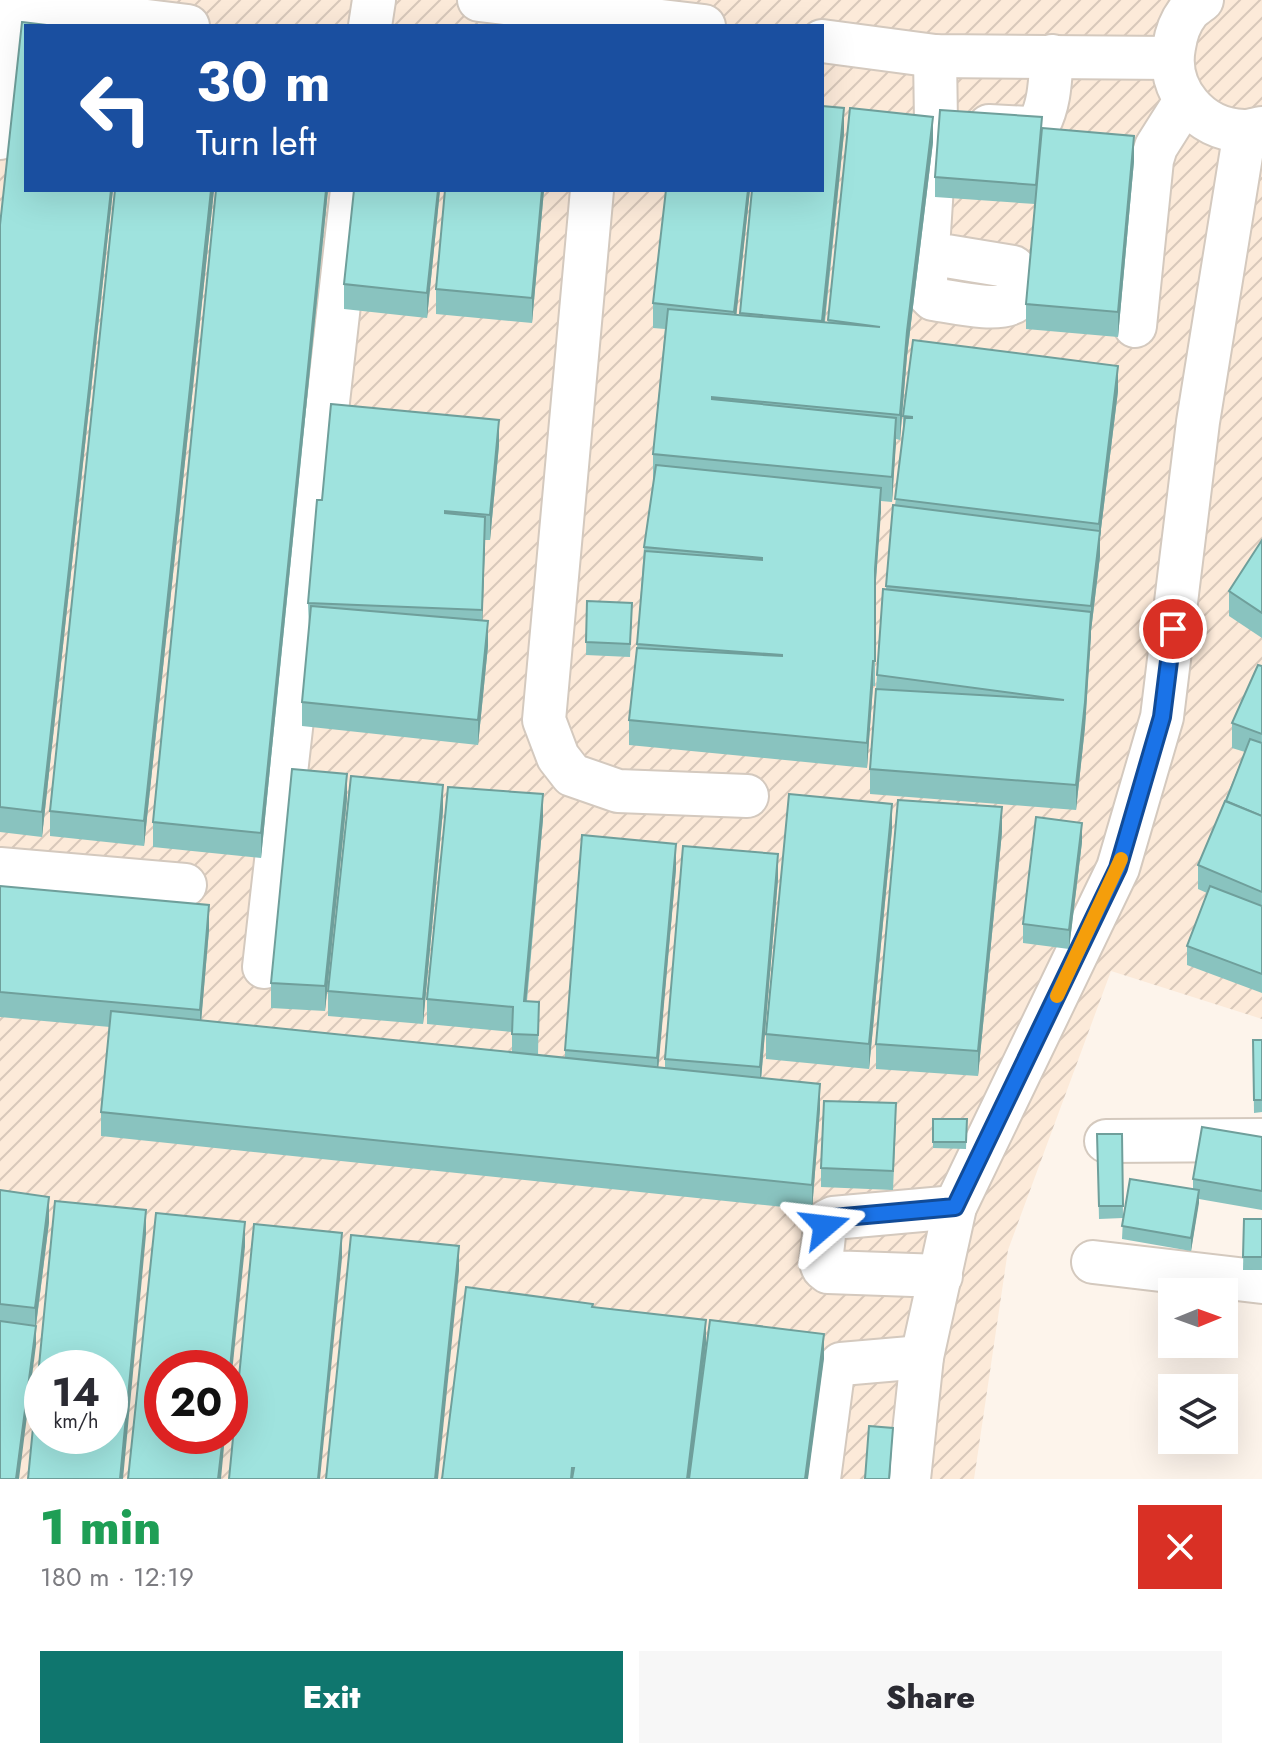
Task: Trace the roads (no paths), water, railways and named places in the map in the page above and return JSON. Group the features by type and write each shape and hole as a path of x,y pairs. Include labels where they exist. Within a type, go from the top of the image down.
{"street":[{"path":"370,24 374,0"},
{"path":"479,0 689,24"},
{"path":"909,1479 922,1357 955,1207 1118,868 1162,717 1198,422 1254,129 1222,128 1202,117 1185,101 1175,81 1172,58 1176,33 1188,12 1202,0"},
{"path":"0,138 13,3 173,24"},
{"path":"824,41 935,56 1172,58"},
{"path":"928,253 936,123 935,56"},
{"path":"936,123 1028,128 1039,124 1045,113 1050,88 1052,56"},
{"path":"1135,326 1152,160 1156,147 1185,101"},
{"path":"264,967 352,192"},
{"path":"592,192 544,720 558,757 572,775 618,791 747,796"},
{"path":"0,869 185,885"},
{"path":"1106,1141 1262,1140"},
{"path":"941,1276 828,1272 821,1263 825,1226 833,1218 955,1207"},
{"path":"1093,1262 1262,1282"},
{"path":"819,1479 835,1371 841,1364 922,1357"}]}
